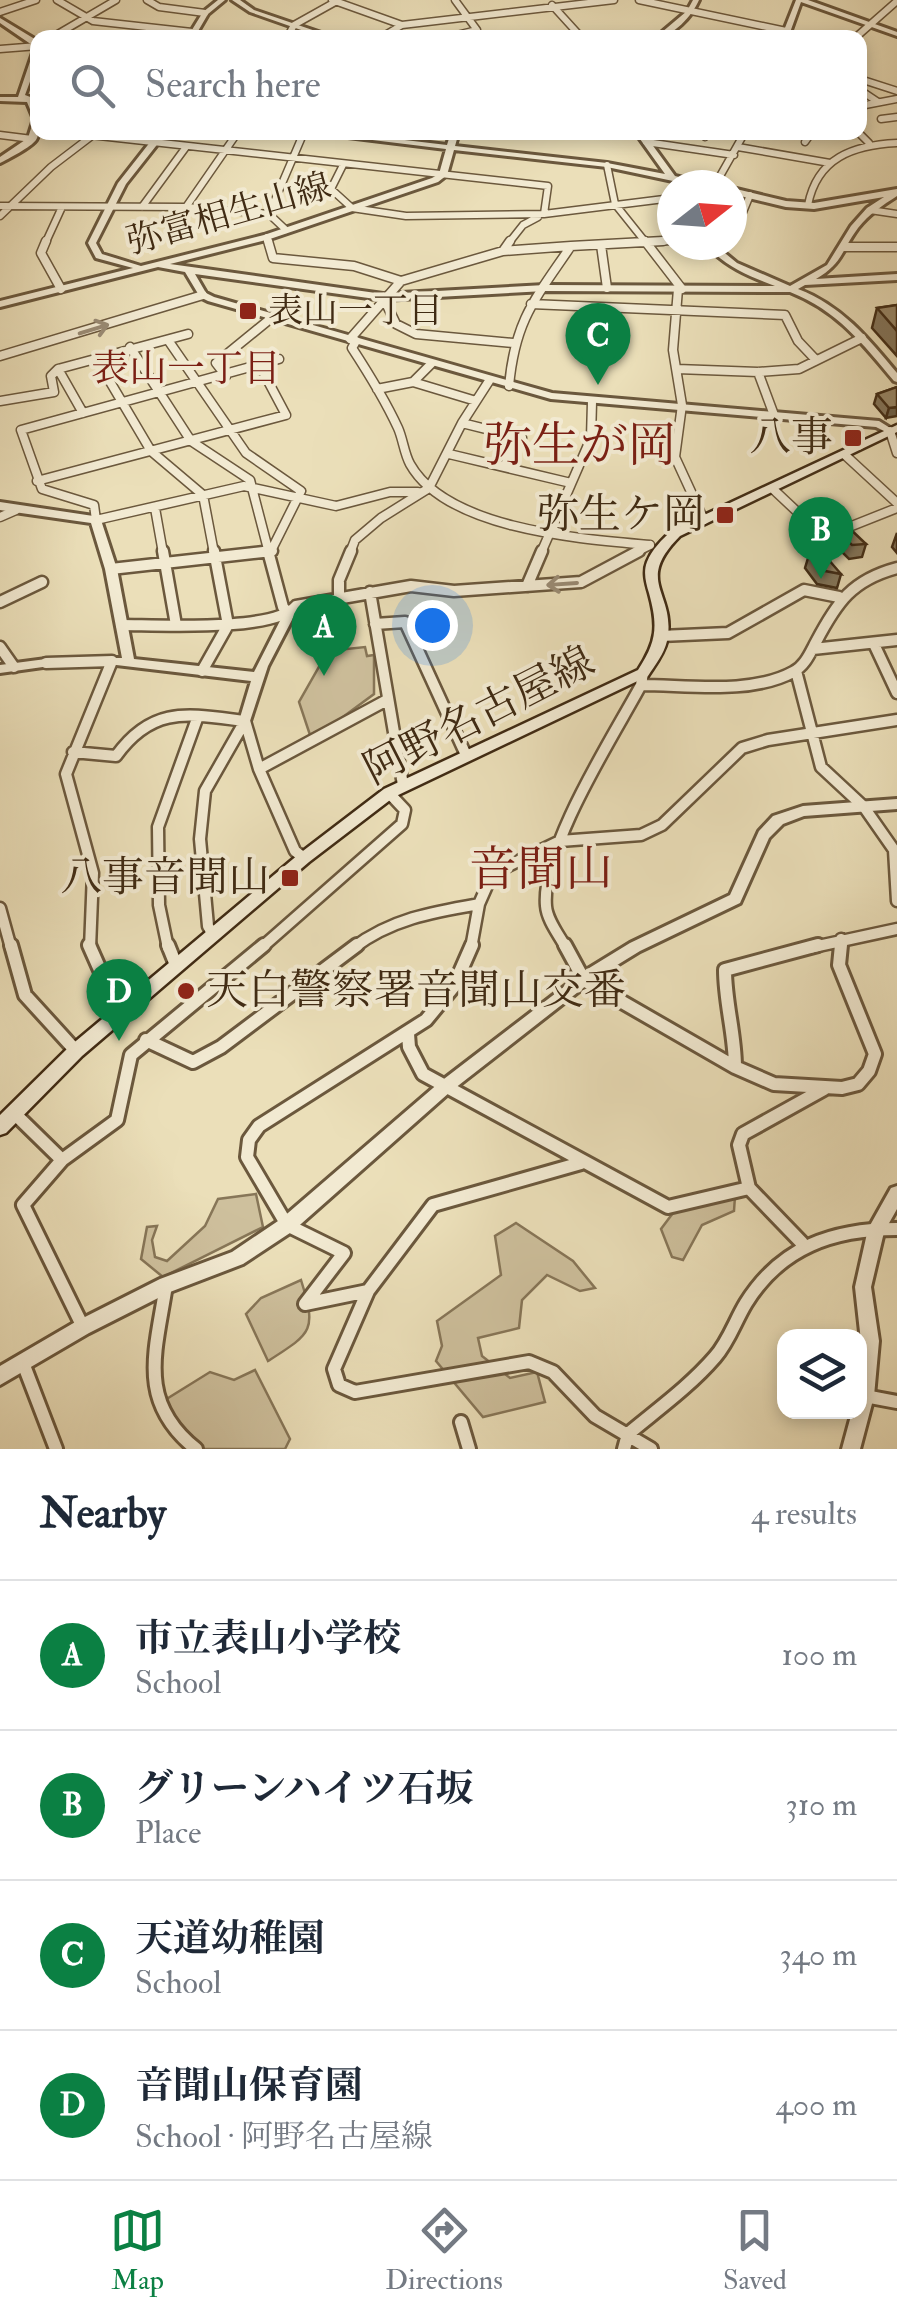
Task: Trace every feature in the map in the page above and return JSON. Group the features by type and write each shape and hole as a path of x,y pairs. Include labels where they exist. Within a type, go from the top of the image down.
{"main road":[{"path":"661,636 649,581 654,546 893,430"},
{"name":"阿野名古屋線","path":"0,1127 76,1051 176,965 304,858 396,789 642,679 661,636"}],"street":[{"path":"0,16 36,0"},
{"path":"57,0 82,17 163,30"},
{"path":"63,30 116,0"},
{"path":"147,0 160,7 205,14"},
{"path":"194,30 205,14 222,0"},
{"path":"235,0 252,11 309,30"},
{"path":"291,30 336,0 402,25"},
{"path":"455,0 477,30"},
{"path":"394,30 402,25 550,3 614,0"},
{"path":"640,0 768,30"},
{"path":"668,30 690,12 696,0"},
{"path":"787,30 800,0 897,34"},
{"path":"863,30 897,0"},
{"path":"550,3 575,30"},
{"path":"0,16 30,36"},
{"path":"0,49 30,47"},
{"path":"887,88 897,81"},
{"path":"867,82 897,91"},
{"path":"867,89 875,84"},
{"path":"867,96 878,102"},
{"path":"0,98 30,99"},
{"path":"867,104 897,99"},
{"path":"881,119 897,117"},
{"path":"0,136 30,133"},
{"path":"0,161 30,136"},
{"path":"0,216 5,206 86,140"},
{"path":"134,140 548,186 544,214"},
{"path":"156,140 122,183 94,236 92,244 98,256 108,262 382,297 545,288 712,290 897,277"},
{"path":"186,206 232,140"},
{"path":"270,214 303,140"},
{"path":"389,140 657,172"},
{"path":"406,140 657,172"},
{"path":"443,175 452,140"},
{"path":"723,170 741,140"},
{"path":"865,140 868,143"},
{"path":"646,142 830,162"},
{"path":"646,142 665,170"},
{"path":"808,205 809,185 815,173 830,162 868,143 897,144"},
{"path":"142,207 186,147"},
{"path":"344,165 330,189 352,208 406,216 544,214 657,200"},
{"path":"607,166 615,204 680,289 673,350 682,405 675,456 682,479 704,520"},
{"name":"弥富相生山線","path":"0,304 267,236 443,175"},
{"path":"747,194 808,205 897,192"},
{"path":"797,286 830,267 870,210 897,192"},
{"path":"747,202 750,195"},
{"path":"5,206 186,206 270,214 286,230"},
{"path":"61,289 41,254 62,208"},
{"path":"870,210 897,214"},
{"path":"503,250 523,226 544,214"},
{"path":"267,236 274,258 354,266 401,281"},
{"path":"654,546 549,534 499,520 429,488 410,465 402,437 352,348 353,340 382,297 401,281 503,250 657,242"},
{"path":"600,244 607,288"},
{"path":"509,386 513,343 531,304 571,246"},
{"path":"844,247 897,247"},
{"path":"728,260 739,269 797,286 834,310 897,380"},
{"path":"740,260 756,272 797,286 844,310 897,368"},
{"path":"188,270 203,295"},
{"path":"712,290 717,311"},
{"path":"0,356 203,295 489,381 592,402 682,405 879,424 893,430 897,454"},
{"path":"382,297 396,324 416,334 513,343"},
{"path":"531,304 784,316 816,360"},
{"path":"226,376 216,363 275,315"},
{"path":"0,401 54,392 51,376 58,369 130,346 188,334"},
{"path":"677,369 799,369 862,338"},
{"path":"168,340 246,453 301,491 299,502 270,554"},
{"path":"130,346 192,441 250,480 283,606 290,614"},
{"path":"96,358 151,452 203,495 228,625 202,671"},
{"path":"129,662 94,505 54,495 36,481 21,430 226,376 279,358"},
{"path":"413,382 431,364"},
{"path":"36,481 286,415 260,366"},
{"path":"58,369 83,414"},
{"path":"758,372 774,415"},
{"path":"339,598 339,580 355,540 418,492 429,488 462,423 489,381"},
{"path":"377,389 413,382 476,401"},
{"path":"527,586 591,438 592,402"},
{"path":"462,423 522,438 504,466"},
{"path":"449,454 570,483"},
{"path":"774,490 824,537 897,506 845,455"},
{"path":"0,506 96,520 203,495 254,488 299,502 336,506 390,492 418,492"},
{"path":"155,508 176,624"},
{"path":"0,518 16,510"},
{"path":"213,935 208,926 200,839 205,791 244,720 259,677 296,606 411,586 454,591 581,582 654,546"},
{"path":"111,568 270,554"},
{"path":"841,939 839,965 875,1054 869,1071 858,1084 824,1088 774,1084 735,1068 584,980 546,911 546,886 560,841 642,679 765,681 796,671 839,596 870,574 897,568"},
{"path":"0,602 42,582"},
{"path":"661,636 728,633 804,590 839,596"},
{"path":"83,1327 23,1205 62,1160 117,1120 126,1068 146,1040 190,1010 402,824 405,810 396,789 370,592"},
{"path":"121,625 228,625 290,614"},
{"path":"375,624 405,622 466,755"},
{"path":"812,649 897,640"},
{"path":"874,644 897,692"},
{"path":"0,647 14,667"},
{"path":"0,670 46,663 112,661 259,677"},
{"path":"112,661 66,774 93,872 88,943 120,1014"},
{"path":"796,671 821,766 884,830 894,850 897,901"},
{"path":"260,769 387,700"},
{"path":"73,752 116,756 130,732 169,716 244,720"},
{"path":"176,965 159,905 158,827 198,716"},
{"path":"244,720 294,851 304,858"},
{"path":"368,1291 304,1304 344,1253 287,1225 247,1156 249,1140 259,1126 426,1020 454,986 472,946 479,904 490,878 560,841 640,835 662,825 742,748 768,740 897,720"},
{"path":"0,1376 83,1327 166,1285 236,1258 287,1225 445,1087 584,980 635,947 735,899 764,835 778,820 804,811 897,804"},
{"path":"146,1040 193,1062 221,1047 378,930 419,915 479,904"},
{"path":"0,908 2,927 25,996 76,1051"},
{"path":"735,1068 735,1035 725,999 725,970 841,939 897,929"},
{"path":"408,1034 422,1074 668,1207 749,1188"},
{"path":"802,1243 749,1188 738,1145 744,1134 824,1088"},
{"path":"14,1114 62,1160"},
{"path":"581,1163 433,1205 368,1291 334,1369 339,1384 355,1392 529,1362 553,1372 626,1442 651,1449"},
{"path":"867,1374 870,1341 863,1287 876,1229 897,1194"},
{"path":"626,1442 706,1366 726,1342 767,1272 802,1243 876,1229 897,1229"},
{"path":"166,1285 154,1385 158,1409 175,1436 196,1449"},
{"path":"23,1363 56,1449"},
{"path":"867,1396 897,1402"},
{"path":"850,1449 858,1419"},
{"path":"461,1422 469,1449"}],"shaded area":[{"path":"365,647 367,656 374,655 374,694 332,725 310,735 299,702 328,651"},
{"path":"256,1194 263,1227 163,1277 141,1259 147,1227 157,1226 152,1240 155,1257 167,1261 205,1226 218,1199"},
{"path":"735,1196 734,1211 702,1225 683,1260 672,1257 661,1229 685,1197"},
{"path":"516,1223 573,1261 595,1288 580,1291 547,1275 522,1300 519,1328 478,1338 482,1356 510,1378 537,1372 545,1402 483,1417 436,1361 442,1346 437,1321 501,1275 495,1236"},
{"path":"301,1280 309,1310 307,1329 294,1344 268,1361 246,1314 261,1298"},
{"path":"255,1370 290,1439 285,1449 186,1449 165,1400 210,1372 234,1380"}],"building":[{"path":"897,305 897,331 877,308"},
{"path":"897,387 897,407 889,408 877,394"},
{"path":"846,525 866,544 852,545 835,529"},
{"path":"821,551 841,574 820,570 809,555"}],"place":[{"name":"表山一丁目","path":"248,311"},
{"name":"天道幼稚園","path":"598,385"},
{"name":"八事","path":"853,438"},
{"name":"弥生ケ岡","path":"725,515"},
{"name":"グリーンハイツ石坂","path":"821,579"},
{"name":"市立表山小学校","path":"324,676"},
{"name":"八事音聞山","path":"290,878"},
{"name":"天白警察署音聞山交番","path":"186,991"},
{"name":"音聞山保育園","path":"119,1041"}],"district":[{"name":"表山一丁目","path":"186,369"},
{"name":"弥生が岡","path":"580,446"},
{"name":"音聞山","path":"541,870"}]}
